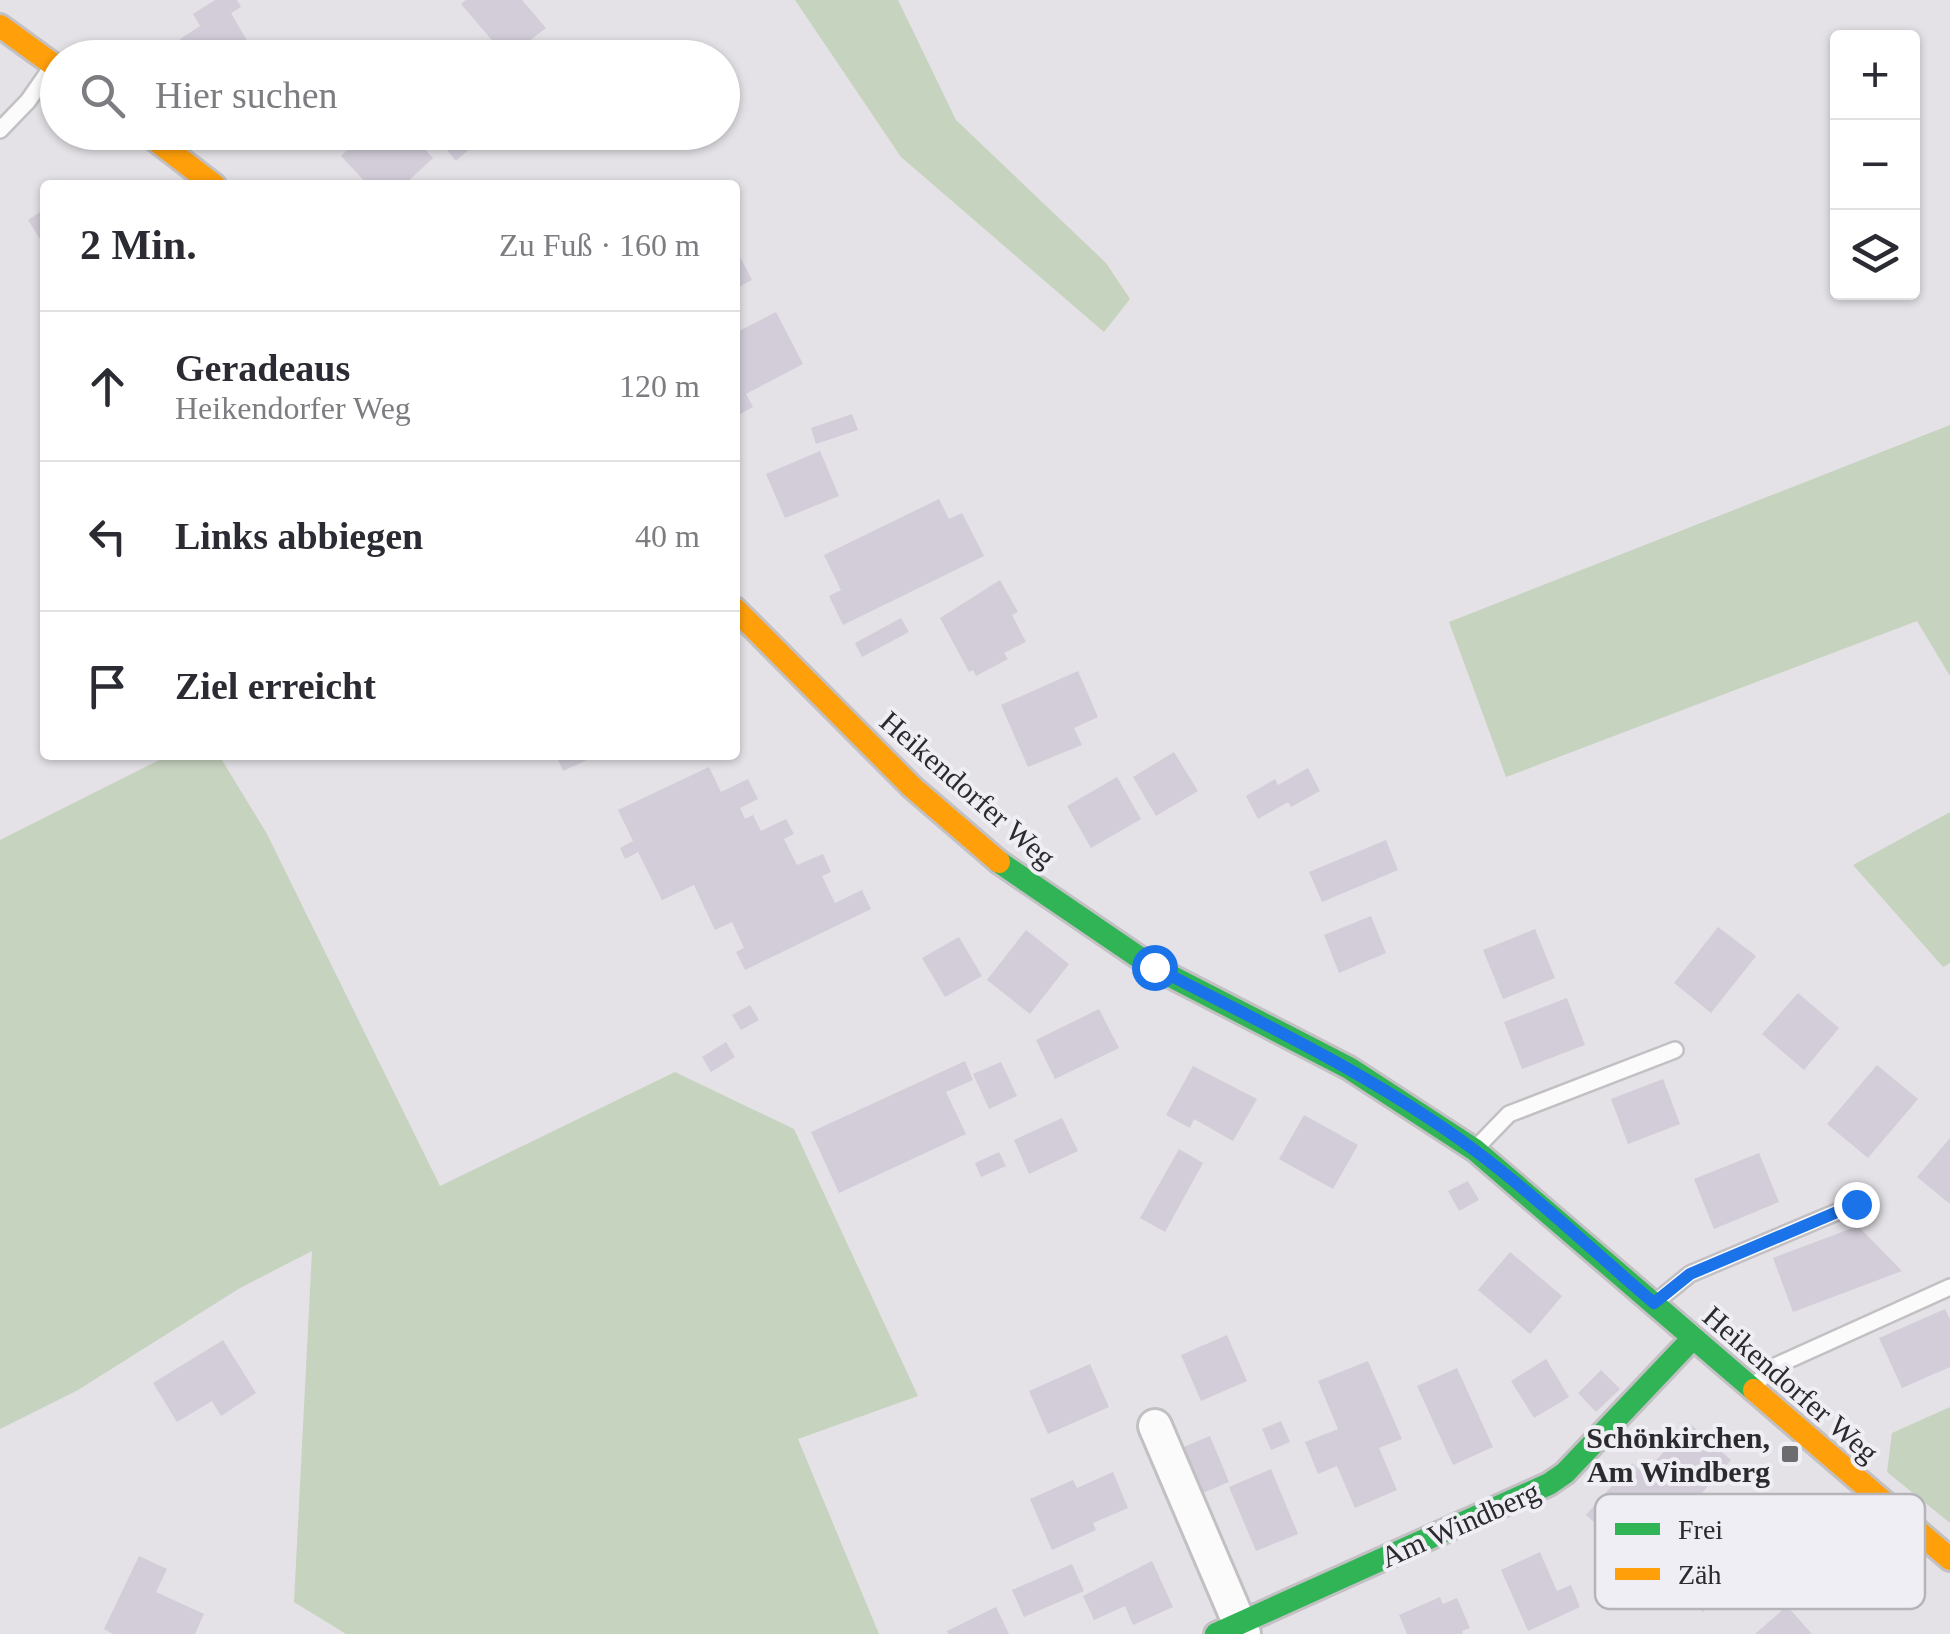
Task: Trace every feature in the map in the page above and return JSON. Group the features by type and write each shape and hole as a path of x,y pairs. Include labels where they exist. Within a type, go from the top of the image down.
{"street":[{"path":"0,26 40,55"},
{"path":"168,150 207,180"},
{"name":"Heikendorfer Weg","path":"740,614 912,787 1014,874 1154,967 1349,1068 1474,1150 1874,1494"},
{"name":"Am Windberg","path":"1155,1426 1233,1631 1549,1484 1565,1473 1692,1338"},
{"name":"Heikendorfer Weg","path":"1925,1537 1950,1558"}],"lane":[{"path":"0,130 40,85"},
{"path":"1474,1150 1509,1114 1675,1050"},
{"path":"1654,1303 1690,1274 1856,1204"},
{"path":"1751,1390 1773,1367 1950,1287"}],"green space":[{"path":"795,0 898,0 956,120 1106,263 1130,299 1104,332 901,157"},
{"path":"1950,425 1950,676 1917,621 1506,777 1449,622"},
{"path":"159,760 222,760 267,834 440,1186 675,1072 794,1129 918,1396 798,1439 879,1634 346,1634 294,1602 312,1251 240,1288 78,1390 0,1429 0,840"},
{"path":"1950,812 1950,963 1943,967 1853,865"},
{"path":"1950,1407 1950,1523 1925,1503 1925,1494 1914,1494 1887,1472 1892,1433"}],"building":[{"path":"215,0 237,0 241,7 231,13 247,40 181,40 200,26 193,14"},
{"path":"466,0 522,0 546,28 530,40 492,40 461,4"},
{"path":"347,150 426,150 433,158 409,180 363,180 341,156"},
{"path":"447,150 468,150 456,161"},
{"path":"40,212 40,239 28,220"},
{"path":"740,257 752,280 740,286"},
{"path":"776,312 803,364 746,394 753,407 740,414 740,330"},
{"path":"852,414 858,430 816,444 811,428"},
{"path":"820,451 839,496 785,518 766,474"},
{"path":"939,499 949,519 962,513 984,556 843,625 829,596 841,590 824,555"},
{"path":"1000,580 1018,612 1012,615 1026,642 1004,653 1008,659 976,676 973,670 969,672 940,618"},
{"path":"901,618 909,632 862,657 855,643"},
{"path":"1078,671 1098,717 1074,728 1082,745 1028,767 1001,705"},
{"path":"1174,752 1198,791 1156,816 1133,777"},
{"path":"558,760 587,760 563,771"},
{"path":"709,767 721,792 748,779 758,799 740,808 745,819 753,815 761,831 786,819 794,834 784,839 797,865 823,854 831,872 822,876 835,903 862,890 871,909 745,970 736,952 744,948 732,922 715,930 694,885 662,900 638,852 625,859 620,848 633,841 618,810"},
{"path":"1308,768 1320,791 1291,807 1288,802 1258,819 1246,796 1275,779 1278,785"},
{"path":"1117,777 1141,819 1091,848 1067,806"},
{"path":"1386,840 1398,870 1322,902 1309,872"},
{"path":"1371,916 1386,953 1339,973 1324,935"},
{"path":"1718,927 1756,956 1711,1013 1674,983"},
{"path":"1535,929 1555,978 1503,999 1483,950"},
{"path":"1026,930 1069,964 1030,1014 987,980"},
{"path":"959,937 982,976 945,997 922,958"},
{"path":"1798,993 1839,1028 1804,1070 1762,1034"},
{"path":"1567,998 1585,1045 1522,1069 1504,1022"},
{"path":"750,1005 759,1020 741,1030 732,1015"},
{"path":"1099,1009 1119,1048 1055,1079 1036,1040"},
{"path":"726,1042 735,1057 711,1072 702,1057"},
{"path":"965,1061 973,1080 946,1092 966,1134 839,1193 811,1132"},
{"path":"1001,1062 1017,1096 989,1109 973,1074"},
{"path":"1877,1065 1918,1099 1868,1158 1827,1124"},
{"path":"1193,1066 1257,1099 1233,1141 1194,1119 1190,1128 1166,1115"},
{"path":"1663,1079 1680,1124 1628,1144 1611,1099"},
{"path":"1304,1115 1358,1145 1333,1189 1279,1159"},
{"path":"1062,1118 1078,1151 1029,1174 1014,1140"},
{"path":"1950,1138 1950,1204 1917,1177"},
{"path":"1179,1149 1203,1163 1165,1232 1140,1218"},
{"path":"999,1152 1006,1166 981,1177 975,1163"},
{"path":"1759,1153 1779,1202 1714,1229 1694,1179"},
{"path":"1468,1181 1479,1200 1459,1211 1448,1191"},
{"path":"1858,1226 1902,1271 1793,1312 1773,1258"},
{"path":"1510,1252 1562,1296 1530,1334 1478,1290"},
{"path":"1945,1309 1950,1319 1950,1367 1902,1388 1879,1338"},
{"path":"1227,1335 1247,1381 1201,1401 1181,1355"},
{"path":"223,1340 256,1393 221,1416 212,1401 177,1422 153,1383"},
{"path":"1546,1359 1569,1397 1534,1418 1511,1381"},
{"path":"1368,1361 1402,1439 1379,1448 1397,1490 1355,1508 1337,1466 1318,1474 1305,1442 1338,1429 1318,1381"},
{"path":"1090,1364 1109,1407 1048,1434 1029,1391"},
{"path":"1457,1368 1493,1447 1453,1465 1417,1386"},
{"path":"1601,1370 1620,1389 1596,1412 1578,1393"},
{"path":"1281,1421 1290,1442 1271,1450 1262,1429"},
{"path":"1689,1423 1731,1460 1701,1494 1605,1494 1632,1463 1644,1474"},
{"path":"1210,1436 1229,1482 1198,1495 1179,1449"},
{"path":"1271,1469 1298,1534 1256,1551 1229,1487"},
{"path":"1113,1472 1128,1508 1093,1523 1096,1530 1052,1550 1030,1499 1073,1480 1077,1488"},
{"path":"1595,1505 1595,1523 1586,1515"},
{"path":"1540,1552 1557,1591 1571,1585 1580,1607 1528,1631 1501,1570"},
{"path":"139,1556 167,1569 156,1592 204,1614 195,1634 113,1634 104,1629"},
{"path":"1152,1561 1173,1607 1133,1625 1125,1606 1094,1620 1083,1596"},
{"path":"1072,1564 1084,1591 1024,1617 1012,1590"},
{"path":"1440,1597 1443,1604 1457,1598 1470,1628 1463,1634 1407,1634 1399,1615"},
{"path":"996,1607 1009,1634 948,1634 947,1631"},
{"path":"1784,1609 1790,1609 1812,1634 1755,1634"}],"traffic: fast":[{"path":"999,862 1153,967 1349,1068 1475,1150 1754,1390"},
{"path":"1216,1634 1549,1484 1565,1473 1692,1339"}],"traffic: slow":[{"path":"0,26 40,55"},
{"path":"168,150 207,180"},
{"path":"740,614 912,787 999,862"},
{"path":"1754,1390 1875,1494"},
{"path":"1925,1537 1950,1559"}],"place":[{"name":"Schönkirchen, Am Windberg","path":"1790,1454"}],"route":[{"path":"1154,967 1349,1068 1406,1104 1474,1150 1654,1303 1690,1274 1856,1204"}]}
